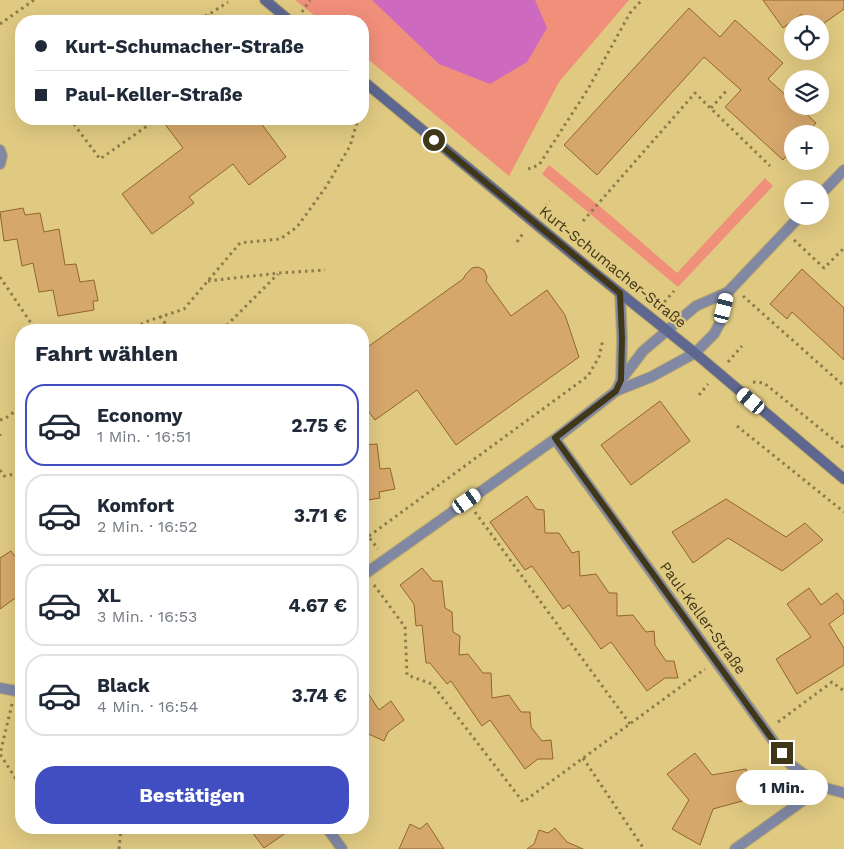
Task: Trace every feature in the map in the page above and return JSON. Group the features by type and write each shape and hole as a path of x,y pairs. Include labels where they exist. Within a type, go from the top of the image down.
{"main road":[{"path":"265,0 283,15"},
{"name":"Kurt-Schumacher-Straße","path":"369,86 695,353 844,479"}],"street":[{"path":"0,150 2,156 0,164"},
{"path":"829,186 844,170"},
{"path":"616,391 621,380 643,351 696,306 731,290 792,225"},
{"path":"369,571 555,438 616,391 651,377 695,353 714,334 720,323 731,290"},
{"path":"620,293 621,380"},
{"name":"Paul-Keller-Straße","path":"555,438 790,764 822,787 844,793"},
{"path":"0,688 15,691"},
{"path":"735,849 822,787"},
{"path":"331,834 342,849"}],"path":[{"path":"0,24 34,0"},
{"path":"528,169 539,165 588,89 630,13 642,0"},
{"path":"208,15 228,2"},
{"path":"711,108 728,89"},
{"path":"583,221 695,93 770,166"},
{"path":"74,125 100,159 148,125"},
{"path":"142,324 184,308 240,243 280,239 298,227 326,187 350,146 356,125"},
{"path":"785,232 824,268 844,248"},
{"path":"208,281 325,270"},
{"path":"228,324 279,273"},
{"path":"0,277 32,324"},
{"path":"731,290 844,386"},
{"path":"160,316 166,324"},
{"path":"386,559 369,536 588,376 599,357 603,338"},
{"path":"764,383 844,448"},
{"path":"0,420 15,411"},
{"path":"737,426 844,512"},
{"path":"0,470 4,476 15,474"},
{"path":"467,501 630,724"},
{"path":"369,581 405,627 407,675 432,684 523,802 716,661"},
{"path":"766,731 832,682 844,692"},
{"path":"15,702 0,754 15,778"},
{"path":"583,758 644,849"},
{"path":"119,849 120,834"}],"shaded area":[{"path":"295,0 629,0 559,82 509,176 369,60 369,15 314,15"},
{"path":"372,0 535,0 547,28 527,62 490,84 439,64"},
{"path":"549,165 677,273 765,178 773,186 678,287 542,174"}],"building":[{"path":"763,0 844,0 844,9 829,20 829,15 784,15 783,28"},
{"path":"689,8 720,37 735,20 783,63 768,79 784,94 784,115 808,115 816,123 814,125 784,125 783,160 725,107 741,90 704,57 597,175 564,145"},
{"path":"166,125 262,125 286,157 249,185 233,164 189,197 194,203 152,234 122,194 183,148"},
{"path":"23,208 25,215 40,213 44,232 59,229 65,265 76,264 80,282 94,280 98,301 93,301 94,310 58,316 53,290 39,292 33,263 22,266 17,239 4,241 0,212"},
{"path":"478,267 484,270 487,277 486,281 511,316 547,290 565,315 579,357 456,445 417,390 375,420 369,412 369,346 463,279 472,268"},
{"path":"802,269 844,308 844,360 792,312 787,319 770,304"},
{"path":"660,401 690,441 631,485 601,445"},
{"path":"377,444 380,469 390,468 395,489 379,492 380,498 369,500 369,445"},
{"path":"527,496 536,509 544,510 545,533 559,533 572,553 579,551 580,576 596,574 609,593 617,593 617,616 633,615 646,632 654,631 655,645 666,661 674,661 678,678 665,678 647,691 611,642 601,649 569,605 563,609 532,566 525,570 490,522"},
{"path":"726,499 786,537 805,523 823,540 782,571 728,538 693,563 672,532"},
{"path":"11,551 15,557 15,598 0,609 0,558"},
{"path":"422,568 433,581 442,581 445,608 452,612 453,632 460,636 459,655 468,654 483,673 491,673 492,698 509,695 521,712 530,712 531,727 542,741 551,740 553,759 538,759 525,769 490,720 482,726 451,681 447,684 430,663 426,663 422,625 416,626 414,604 400,585"},
{"path":"809,588 821,605 837,593 844,602 844,613 829,624 844,648 844,665 797,694 776,659 811,637 787,604"},
{"path":"369,695 379,710 391,701 404,720 388,732 384,741 369,734"},
{"path":"695,753 712,775 746,769 753,798 713,809 700,845 672,829 689,800 667,774"},
{"path":"427,823 444,849 399,849 410,824 420,829"},
{"path":"555,828 567,842 583,849 527,849 534,844 539,830 548,833"},
{"path":"254,834 284,834 264,848"}],"route":[{"path":"434,140 620,293 621,380 616,391 555,438 782,753"}]}
